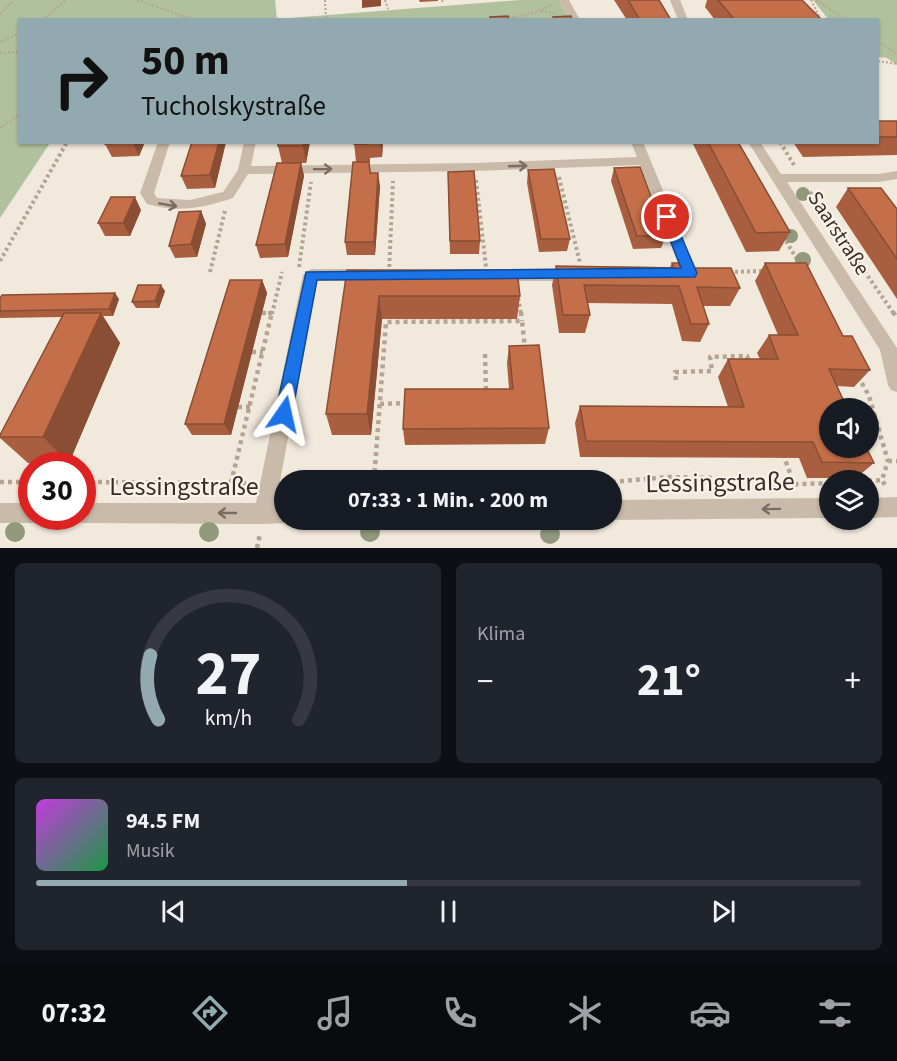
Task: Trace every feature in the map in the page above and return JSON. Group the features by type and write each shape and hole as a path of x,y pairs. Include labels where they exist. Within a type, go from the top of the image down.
{"street":[{"path":"564,0 575,18"},
{"path":"675,0 682,18"},
{"path":"163,144 147,193 152,201 175,207 189,206 228,195 244,170 250,144"},
{"path":"638,144 690,273 666,273"},
{"name":"Saarstraße","path":"755,144 892,356 897,385"},
{"path":"244,170 474,167 644,161"},
{"path":"776,178 878,178 897,175"},
{"path":"264,514 311,275 389,275"},
{"path":"487,275 588,275"},
{"path":"879,508 897,507"},
{"name":"Lessingstraße","path":"622,510 819,508"},
{"path":"0,513 18,513"},
{"name":"Lessingstraße","path":"96,513 274,514"}],"path":[{"path":"0,14 14,0"},
{"path":"44,18 66,0"},
{"path":"137,0 189,18"},
{"path":"325,0 326,18"},
{"path":"385,0 388,9"},
{"path":"811,0 820,18"},
{"path":"816,0 843,18"},
{"path":"509,18 540,11 558,1"},
{"path":"0,42 18,34"},
{"path":"879,41 897,54"},
{"path":"0,53 18,52"},
{"path":"879,61 897,64"},
{"path":"0,128 18,115"},
{"path":"0,261 66,144"},
{"path":"781,144 800,178 897,318"},
{"path":"557,164 588,275"},
{"path":"474,167 487,275"},
{"path":"389,275 393,168"},
{"path":"298,272 313,170"},
{"path":"210,272 228,195"},
{"path":"780,230 803,270 792,270"},
{"path":"724,272 769,271"},
{"path":"231,483 282,272"},
{"path":"515,275 525,355"},
{"path":"262,313 272,313"},
{"path":"375,470 386,322 522,321"},
{"path":"252,352 263,352"},
{"path":"485,354 487,403"},
{"path":"676,380 675,372 712,371 710,357 747,356 751,366"},
{"path":"853,366 868,396 888,461 882,480 887,489"},
{"path":"380,404 416,403"},
{"path":"238,407 250,407"},
{"path":"782,452 794,484"},
{"path":"888,461 897,461"},
{"path":"622,481 668,477 716,478 741,486 819,483"},
{"path":"0,482 18,482"},
{"path":"96,482 270,483"}],"green space":[{"path":"0,0 275,0 277,18 18,18 18,144 49,144 0,218"},
{"path":"520,0 559,0 569,18 290,18"},
{"path":"813,0 897,0 897,65 887,58 879,57 879,18 827,18"}],"building":[{"path":"628,0 659,0 670,18 639,18"},
{"path":"718,0 802,0 820,18 733,18"},
{"path":"508,16 509,18 490,18"},
{"path":"571,16 572,18 553,18"},
{"path":"879,121 897,121 897,137 879,137"},
{"path":"191,144 218,144 210,175 181,176"},
{"path":"278,144 303,144 303,146 278,146"},
{"path":"709,144 739,144 790,232 756,233"},
{"path":"353,162 369,162 370,173 378,173 374,242 345,242"},
{"path":"277,163 301,163 285,244 256,245"},
{"path":"640,167 666,236 637,236 614,168"},
{"path":"554,169 570,239 541,239 528,170"},
{"path":"474,171 480,241 450,241 448,172"},
{"path":"848,188 881,188 897,209 897,259"},
{"path":"111,197 135,197 123,223 98,223"},
{"path":"201,211 191,244 169,246 179,212"},
{"path":"672,263 689,263 690,268 731,268 740,288 697,287 709,324 691,324 679,286 584,285 590,315 563,315 556,266 674,268"},
{"path":"765,263 806,263 843,336 852,336 870,370 829,369 842,398 819,398 819,455 813,442 586,441 580,406 744,407 728,359 778,359 769,335 798,335"},
{"path":"347,270 517,270 520,296 379,296 367,414 326,414"},
{"path":"230,280 262,280 224,424 185,424"},
{"path":"138,285 161,285 155,301 132,302"},
{"path":"115,293 109,309 0,311 2,295"},
{"path":"64,313 101,313 43,437 0,437 0,435"},
{"path":"539,345 549,428 403,429 405,389 513,389 509,346"},
{"path":"820,458 872,458 874,463 822,462"}],"route":[{"path":"284,414 311,275 690,273 667,217"}]}
